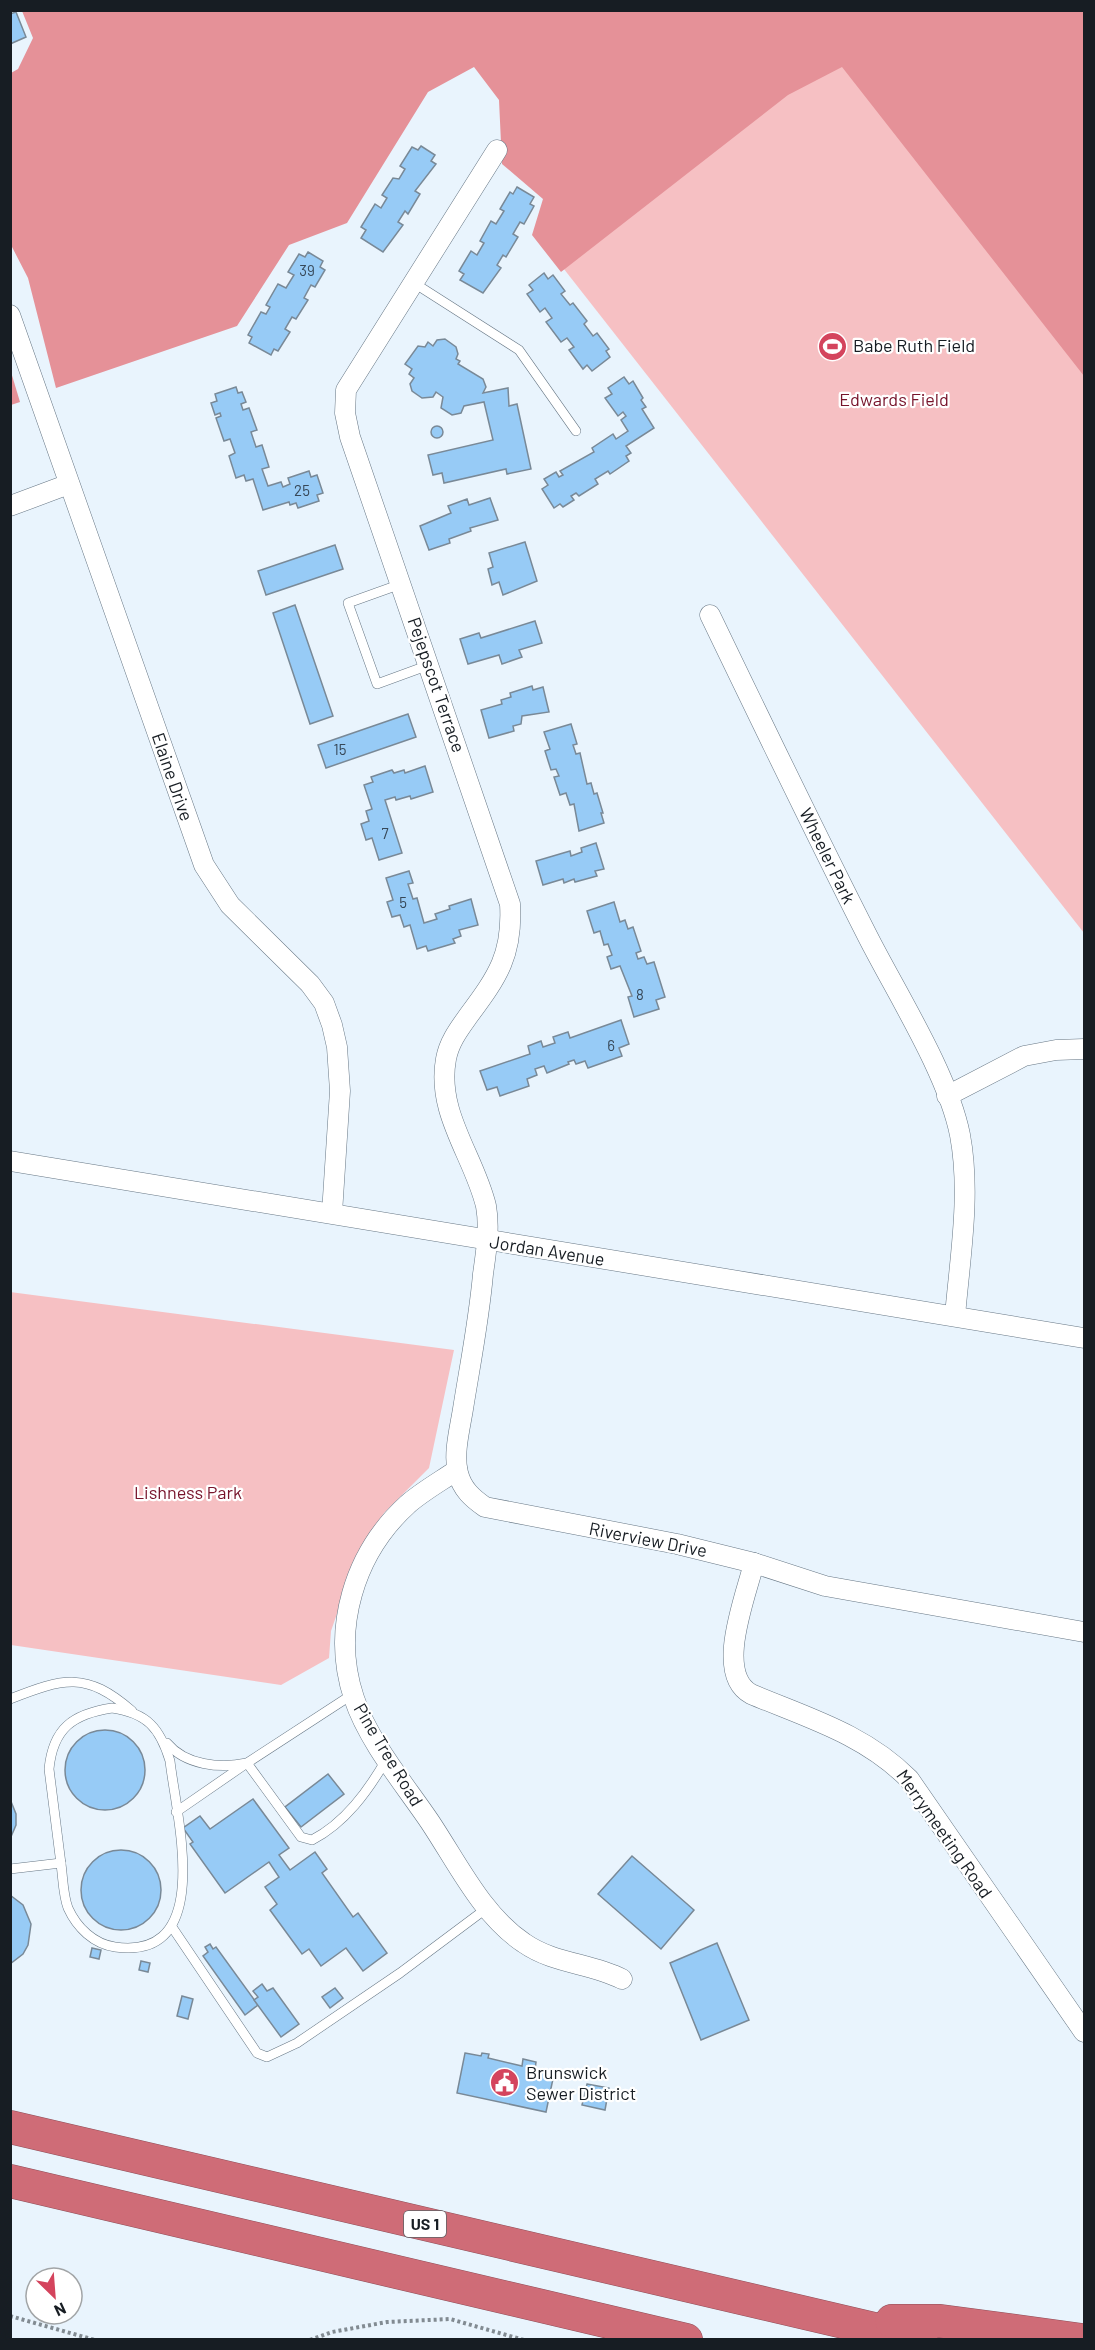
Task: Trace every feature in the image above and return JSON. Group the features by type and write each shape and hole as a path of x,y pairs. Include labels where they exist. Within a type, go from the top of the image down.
{"highway":[{"name":"US 1","path":"10,2127 921,2340"},
{"path":"10,2181 686,2340"},
{"path":"839,2321 940,2321 1080,2340"}],"street":[{"name":"Pejepscot Terrace","path":"487,1241 486,1209 454,1126 447,1102 444,1079 446,1057 453,1038 496,979 503,963 512,926 510,904 350,437 345,413 346,390 497,150"},
{"name":"Elaine Drive","path":"10,315 204,865 230,905 310,984 324,1003 332,1025 337,1047 340,1091 332,1213"},
{"path":"10,506 69,484"},
{"name":"Wheeler Park","path":"710,615 832,866 914,1024 947,1096 959,1132 964,1179 963,1222 955,1316"},
{"path":"947,1096 1024,1056 1056,1050 1084,1049"},
{"name":"Jordan Avenue","path":"10,1161 1084,1338"},
{"path":"457,1470 459,1436 487,1241"},
{"name":"Riverview Drive","path":"457,1470 463,1486 472,1499 485,1507 677,1544 754,1563 825,1586 1084,1632"},
{"name":"Pine Tree Road","path":"457,1470 422,1493 397,1515 385,1528 358,1575 347,1612 345,1633 345,1655 353,1694 364,1719 387,1759 495,1919 526,1945 574,1965 610,1973 622,1979"},
{"name":"Merrymeeting Road","path":"754,1563 733,1651 733,1673 740,1686 751,1694 856,1737 892,1762 909,1779 1084,2032"}],"lane":[{"path":"414,283 519,350 576,431"},
{"path":"401,584 348,603 377,684 429,665"},
{"path":"10,1699 47,1684 70,1681 89,1684 111,1693 158,1732 174,1751 190,1761 227,1765 247,1763"},
{"path":"176,1812 353,1694"},
{"path":"132,1711 112,1708 75,1719 60,1733 51,1750 49,1769 69,1909 86,1934 115,1947 136,1947 164,1936 172,1927 180,1911 183,1891 170,1761 158,1732"},
{"path":"247,1763 301,1838 312,1840 327,1832 345,1814 372,1784 387,1759"},
{"path":"10,1869 61,1863"},
{"path":"172,1927 257,2053 267,2057 297,2043 400,1973 488,1908"}],"path":[{"path":"10,2316 95,2340"},
{"path":"310,2340 332,2332 387,2322 450,2319 524,2340"}],"green space":[{"name":"Edwards Field","path":"839,41 1084,353 1084,933 560,264"},
{"name":"Lishness Park","path":"10,1292 454,1350 429,1468 384,1513 357,1556 331,1631 329,1658 281,1685 11,1645"}],"shaded area":[{"path":"22,11 1084,11 1084,376 842,67 788,95 561,272 532,235 543,199 502,164 499,100 474,67 428,92 347,223 289,245 237,326 56,388 28,278 11,245 11,73 18,69 33,38"},
{"path":"11,372 20,402 10,405"}],"building":[{"path":"16,12 26,37 10,44 10,14"},
{"path":"421,146 435,155 431,161 436,164 415,191 420,194 408,214 405,211 398,222 403,225 383,252 361,238 366,230 361,227 375,204 381,208 387,198 382,195 393,178 399,179 405,169 400,166 412,147 418,150"},
{"path":"517,187 534,197 530,204 534,206 524,224 520,222 513,234 518,237 506,257 503,255 497,265 501,268 483,293 460,280 464,274 459,271 471,251 477,255 484,243 480,241 491,221 496,224 504,211 500,209 510,192 513,194"},
{"path":"308,252 323,261 320,267 325,270 315,287 311,285 304,298 308,300 296,319 292,317 285,329 290,332 278,351 274,349 271,355 249,343 252,337 248,335 261,312 266,314 270,307 266,305 278,284 286,288 294,275 288,272 299,254 305,257"},
{"path":"544,273 548,279 553,275 565,291 561,294 570,305 573,303 587,321 584,324 593,336 597,333 609,349 606,351 610,357 592,371 587,365 583,369 569,350 574,347 567,338 561,342 546,322 552,318 545,308 540,312 527,294 533,290 529,285"},
{"path":"445,339 456,347 458,354 456,359 460,361 458,364 483,379 486,387 483,393 508,388 509,406 517,404 531,469 507,474 506,469 444,483 442,473 433,475 428,455 493,440 484,402 464,406 461,413 452,415 441,408 443,397 436,392 433,397 422,398 412,391 410,384 414,378 409,374 412,369 405,364 418,346 425,347 428,342 433,346 437,340"},
{"path":"624,377 629,384 633,381 643,398 641,400 646,407 642,409 654,428 626,446 631,453 626,456 629,461 610,474 608,471 595,479 598,484 579,496 576,493 571,496 574,500 563,507 560,504 554,508 542,489 548,485 544,479 556,472 559,477 563,475 560,471 594,452 592,448 613,434 616,439 628,431 621,420 626,416 623,412 618,416 605,398 612,394 608,388"},
{"path":"236,387 238,393 242,392 246,402 241,404 243,410 249,408 257,430 251,432 256,447 262,445 269,467 262,469 268,486 281,482 283,487 290,484 288,478 309,471 311,477 317,475 323,493 317,495 319,501 298,508 296,503 290,505 289,502 263,510 253,479 246,481 244,475 236,478 229,456 235,453 230,439 224,441 216,418 221,416 220,413 215,415 211,403 217,401 215,394"},
{"path":"437,426 443,432 437,438 431,432"},
{"path":"490,498 498,520 470,528 471,531 449,539 450,543 429,550 420,526 451,513 448,506 467,499 469,505"},
{"path":"525,542 537,581 503,595 499,582 492,585 488,569 493,567 489,553"},
{"path":"335,545 343,569 266,595 258,571"},
{"path":"295,605 333,716 310,724 273,613"},
{"path":"535,621 542,643 519,650 522,657 502,664 499,655 468,664 460,639 479,633 481,638"},
{"path":"532,686 533,690 543,687 549,712 522,716 521,724 513,726 514,731 489,738 481,710 502,704 501,700 511,697 510,693"},
{"path":"408,714 416,737 326,768 318,745"},
{"path":"571,724 577,744 573,745 576,754 580,753 587,784 591,783 594,794 597,793 604,823 579,831 574,804 570,805 566,793 560,795 554,777 559,776 556,769 551,770 545,751 550,749 544,732"},
{"path":"425,766 433,792 411,799 410,796 385,800 402,853 379,860 372,838 366,840 361,824 369,821 366,811 372,809 364,785 373,782 371,777 392,770 394,773 404,770 405,773"},
{"path":"596,843 604,869 595,871 597,876 575,882 574,879 564,883 563,879 543,885 536,861 570,851 571,856 582,852 581,848"},
{"path":"409,871 413,883 408,884 413,899 417,898 424,923 437,919 435,914 450,909 449,906 471,899 478,925 459,930 461,936 453,939 455,943 428,951 426,946 417,949 410,925 404,927 400,915 392,917 387,902 393,900 386,878"},
{"path":"614,902 620,922 625,920 628,929 633,927 641,951 636,953 638,959 644,957 647,964 654,962 665,997 656,1000 659,1009 634,1017 628,997 632,996 620,966 611,969 607,957 612,955 608,944 604,945 600,931 594,933 587,911"},
{"path":"621,1020 629,1044 619,1048 622,1056 588,1068 585,1061 576,1064 574,1060 547,1073 544,1066 535,1069 537,1075 527,1079 529,1086 500,1096 497,1087 487,1090 480,1071 530,1054 528,1046 541,1041 543,1047 555,1043 553,1037 568,1032 570,1038"},
{"path":"105,1730 120,1733 133,1742 142,1755 145,1770 142,1785 133,1798 120,1807 105,1810 90,1807 77,1798 68,1785 65,1770 68,1755 77,1742 90,1733"},
{"path":"328,1774 344,1794 301,1827 285,1807"},
{"path":"10,1799 16,1814 16,1825 10,1839"},
{"path":"253,1799 289,1848 279,1855 290,1870 315,1852 327,1869 322,1873 353,1917 358,1913 387,1953 363,1971 346,1948 321,1966 309,1949 302,1954 270,1910 277,1904 265,1887 279,1877 269,1862 225,1893 190,1844 193,1842 183,1828 200,1816 210,1829"},
{"path":"121,1850 136,1853 149,1862 158,1875 161,1890 158,1905 149,1918 136,1927 121,1930 106,1927 93,1918 84,1905 81,1890 84,1875 93,1862 106,1853"},
{"path":"632,1856 694,1910 661,1949 598,1894"},
{"path":"10,1895 23,1905 31,1924 28,1945 23,1954 10,1964"},
{"path":"717,1943 749,2020 701,2040 670,1963"},
{"path":"210,1944 213,1949 216,1947 258,2005 245,2015 203,1956 208,1952 205,1947"},
{"path":"92,1948 101,1950 99,1959 90,1957"},
{"path":"141,1961 150,1963 148,1972 139,1970"},
{"path":"262,1984 267,1991 273,1988 299,2024 281,2037 254,2000 258,1997 253,1991"},
{"path":"335,1988 343,1998 330,2008 322,1997"},
{"path":"182,1996 193,1999 188,2019 177,2016"},
{"name":"Brunswick Sewer District","path":"465,2053 481,2056 482,2053 489,2054 488,2058 522,2066 523,2059 536,2062 535,2070 554,2074 546,2112 457,2093"},
{"path":"587,2084 609,2088 605,2110 582,2105"}],"place":[{"name":"Babe Ruth Field","path":"832,346"},
{"name":"Brunswick Sewer District","path":"505,2083"}]}
